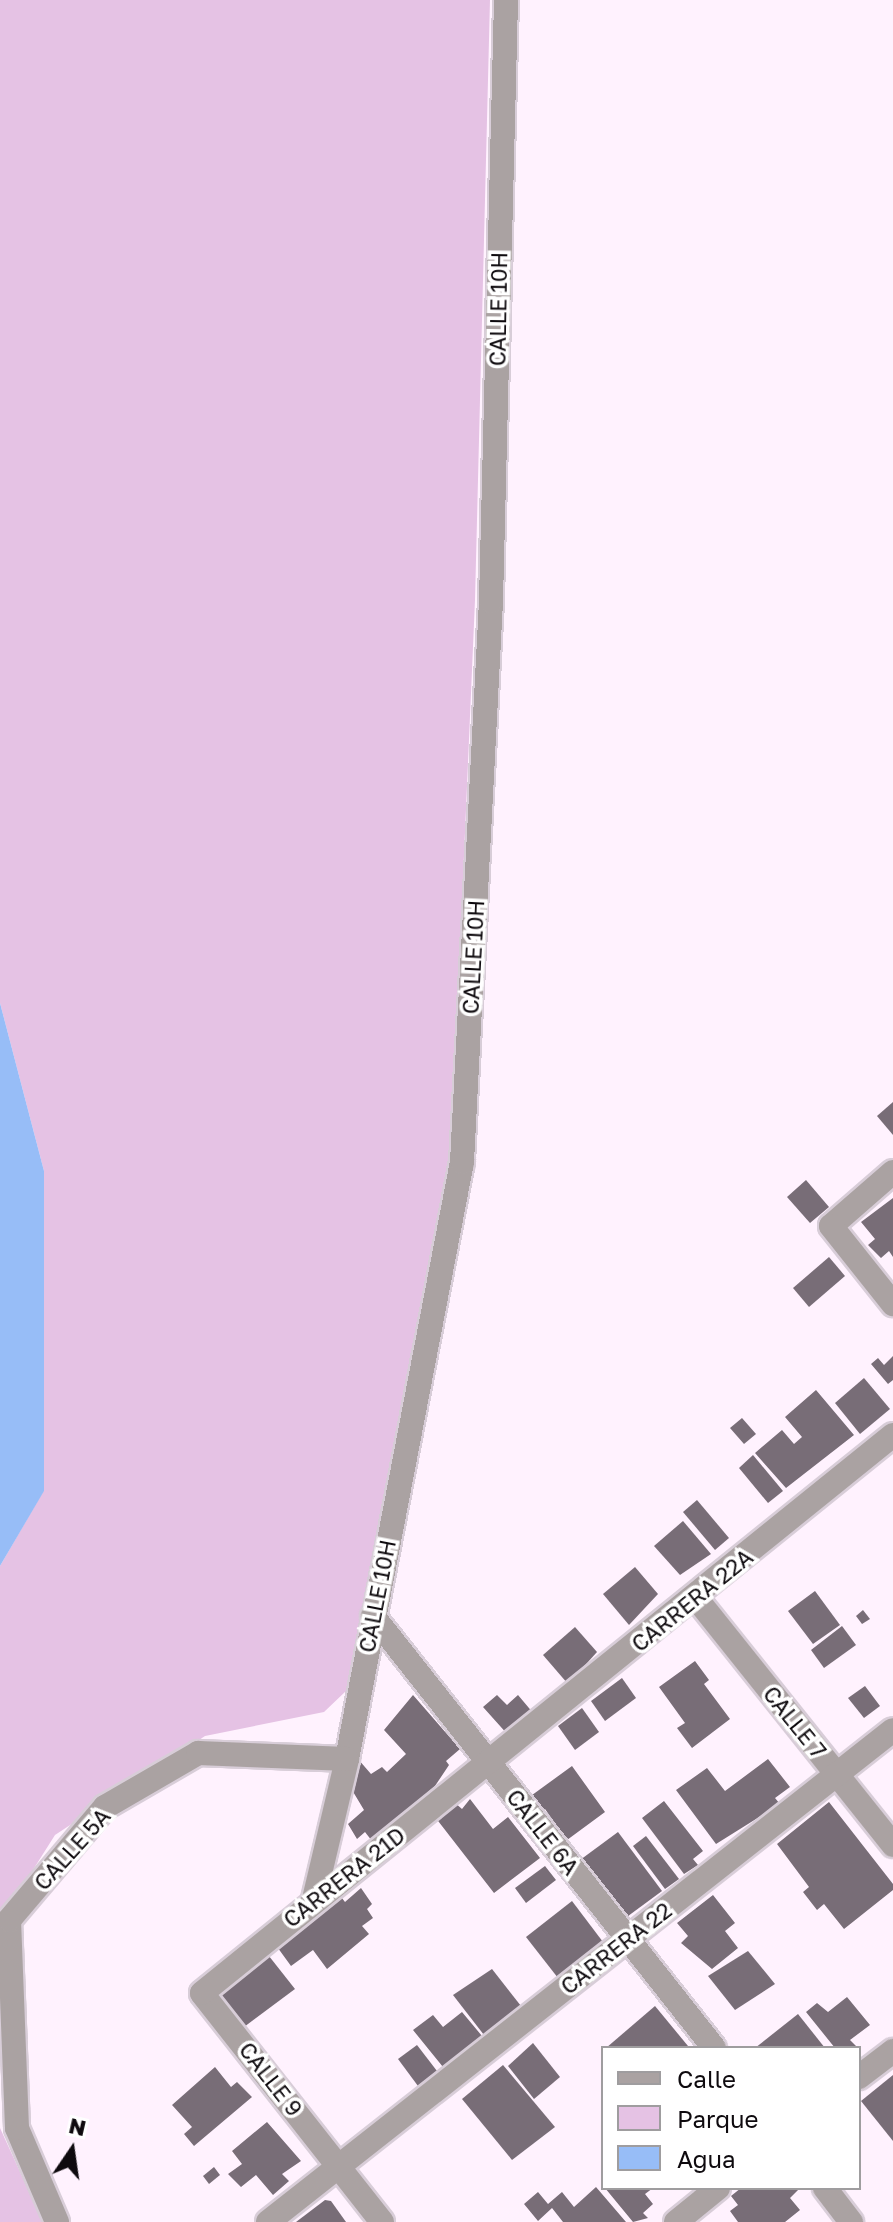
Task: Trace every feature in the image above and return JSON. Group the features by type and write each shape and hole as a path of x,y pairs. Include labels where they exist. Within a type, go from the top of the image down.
{"street":[{"name":"CALLE 10H","path":"314,1899 347,1759 462,1162 491,601 506,0"},
{"path":"893,1172 831,1226 893,1304"},
{"name":"CARRERA 22A","path":"489,1763 893,1435"},
{"name":"CALLE 7","path":"696,1598 893,1845"},
{"name":"CALLE 6A","path":"373,1616 712,2046"},
{"name":"CARRERA 22","path":"268,2222 893,1730"},
{"name":"CALLE 5A","path":"57,2222 17,2128 9,1920 105,1807 198,1753 347,1759"},
{"name":"CARRERA 21D","path":"202,1993 314,1899 489,1763"},
{"name":"CALLE 9","path":"202,1993 382,2222"},
{"path":"861,2075 893,2051"},
{"path":"676,2222 716,2190"},
{"path":"827,2190 851,2222"}],"green space":[{"path":"0,0 490,0 475,600 451,1159 370,1604 346,1691 324,1712 205,1736 55,1835 0,1922 0,1566 44,1490 44,1171 0,1003"},
{"path":"0,2128 43,2222 0,2222"}],"water":[{"path":"0,1003 44,1171 44,1491 0,1566"}],"building":[{"path":"893,1102 893,1135 877,1116"},
{"path":"806,1180 829,1207 810,1223 787,1197"},
{"path":"893,1198 893,1257 889,1251 881,1258 868,1245 875,1239 861,1222"},
{"path":"829,1257 845,1276 809,1307 793,1288"},
{"path":"893,1356 893,1380 888,1384 871,1364 878,1358 884,1365"},
{"path":"864,1378 890,1409 860,1434 835,1403"},
{"path":"816,1390 854,1435 786,1488 755,1453 782,1430 794,1444 802,1437 785,1417"},
{"path":"742,1418 756,1434 744,1444 730,1428"},
{"path":"753,1455 783,1491 768,1503 739,1468"},
{"path":"697,1500 729,1538 715,1550 683,1512"},
{"path":"683,1521 711,1554 680,1575 654,1546"},
{"path":"635,1567 658,1594 629,1625 603,1594"},
{"path":"815,1591 840,1625 813,1644 788,1611"},
{"path":"863,1610 870,1619 862,1624 856,1616"},
{"path":"842,1626 856,1645 824,1668 811,1650"},
{"path":"575,1627 597,1652 568,1684 543,1655"},
{"path":"695,1661 709,1680 704,1684 730,1719 692,1748 677,1728 685,1723 659,1687"},
{"path":"622,1678 636,1698 605,1721 591,1701"},
{"path":"865,1686 880,1706 864,1718 848,1698"},
{"path":"413,1695 460,1749 446,1761 449,1765 435,1786 372,1841 365,1832 357,1839 348,1824 364,1810 352,1790 358,1759 371,1774 382,1767 387,1772 406,1754 384,1730"},
{"path":"497,1695 507,1705 518,1695 534,1714 509,1736 483,1707"},
{"path":"582,1708 599,1732 575,1750 558,1726"},
{"path":"768,1759 790,1787 775,1798 780,1804 716,1844 676,1790 707,1768 725,1791"},
{"path":"572,1766 605,1812 567,1840 545,1809 539,1814 528,1798"},
{"path":"470,1799 493,1829 508,1817 540,1858 494,1893 435,1817 454,1802 462,1809"},
{"path":"664,1801 703,1851 693,1859 698,1865 684,1874 642,1818"},
{"path":"829,1802 893,1884 893,1890 844,1929 824,1904 817,1910 803,1892 809,1887 777,1844"},
{"path":"618,1832 662,1891 620,1922 576,1863"},
{"path":"646,1836 679,1879 665,1889 633,1846"},
{"path":"545,1866 556,1880 526,1903 515,1888"},
{"path":"361,1888 372,1904 367,1909 373,1918 362,1926 369,1934 327,1969 313,1950 291,1966 275,1944 338,1893 345,1902"},
{"path":"713,1895 735,1923 725,1931 738,1948 712,1969 681,1943 688,1936 677,1923"},
{"path":"572,1901 603,1942 558,1978 526,1937"},
{"path":"265,1951 295,1989 244,2027 214,1988"},
{"path":"748,1951 775,1984 735,2010 708,1976"},
{"path":"492,1969 521,2006 484,2035 453,1995"},
{"path":"847,1997 870,2025 850,2040 856,2046 833,2046 806,2012 817,2003 828,2012"},
{"path":"655,2006 688,2046 608,2046"},
{"path":"462,2012 482,2036 443,2067 413,2030 433,2015 443,2027"},
{"path":"798,2014 823,2046 758,2046"},
{"path":"533,2043 560,2077 534,2099 508,2066"},
{"path":"417,2045 437,2071 418,2086 398,2059"},
{"path":"503,2065 555,2127 512,2160 462,2099"},
{"path":"215,2067 231,2087 237,2082 252,2097 194,2146 184,2134 192,2127 172,2105"},
{"path":"893,2075 893,2141 861,2101"},
{"path":"267,2122 301,2161 282,2174 289,2181 273,2195 256,2175 241,2187 228,2174 242,2164 232,2151"},
{"path":"214,2167 220,2175 209,2184 203,2176"},
{"path":"596,2187 626,2222 563,2222 552,2208 538,2221 524,2204 538,2192 548,2204 562,2192 574,2207"},
{"path":"607,2190 650,2190 645,2194 653,2204 643,2213 648,2218 633,2222"},
{"path":"738,2190 798,2190 790,2198 800,2210 785,2222 738,2222 730,2211 738,2205 731,2196"},
{"path":"325,2200 331,2201 346,2222 296,2222"}]}
